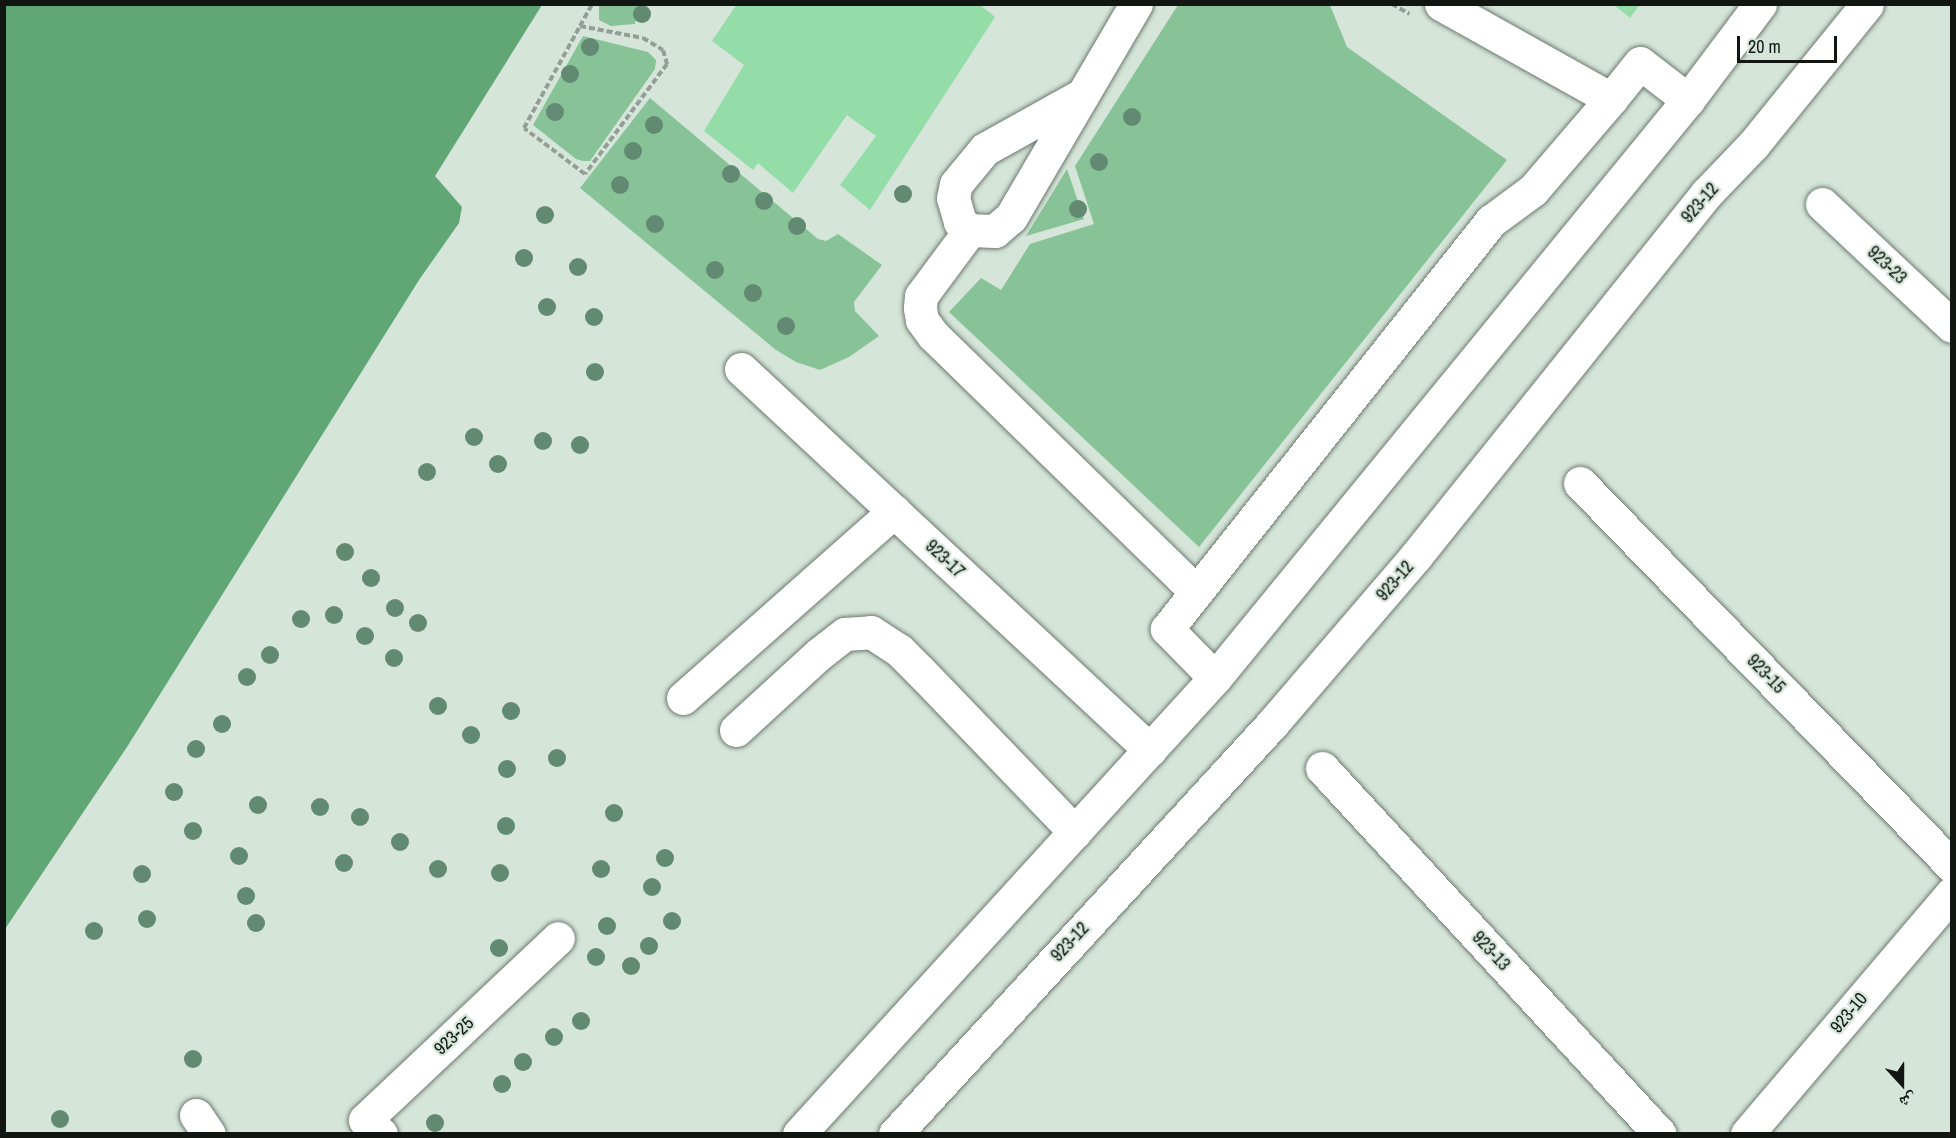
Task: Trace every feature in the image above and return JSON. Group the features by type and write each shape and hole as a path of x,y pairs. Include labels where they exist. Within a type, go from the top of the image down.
{"street":[{"path":"1083,94 985,149 956,184 953,198 960,222 970,230 995,231 1011,217 1136,4"},
{"path":"1441,4 1611,99"},
{"path":"799,1134 1215,678 1688,100 1760,4"},
{"name":"923-12","path":"895,1134 1279,715 1416,556 1706,194 1753,146 1867,4"},
{"path":"1215,678 1167,629 1491,222 1533,190 1640,63 1688,100"},
{"name":"923-23","path":"1822,204 1952,326"},
{"path":"970,230 921,296 922,320 933,335 1196,592"},
{"name":"923-17","path":"741,369 1150,750"},
{"name":"923-15","path":"1580,483 1952,866"},
{"path":"683,698 894,512"},
{"path":"736,730 819,654 845,634 871,632 898,650 919,670 1075,832"},
{"name":"923-13","path":"1322,768 1660,1134"},
{"name":"923-10","path":"1747,1134 1952,893"},
{"name":"923-25","path":"381,1134 365,1119 558,938"}],"path":[{"path":"580,26 644,38 663,50 667,64 585,174 524,128 592,4"}],"shaded area":[{"path":"5,4 542,5 435,176 462,207 459,223 419,280 127,747 5,929"},
{"path":"599,5 639,5 635,24 611,26 599,20"},
{"path":"1178,5 1330,5 1347,47 1507,160 1199,547 949,312 981,278 1001,290 1030,244 1094,224 1075,166"},
{"path":"583,36 648,52 656,60 655,69 590,161 576,159 533,125"},
{"path":"650,98 818,239 826,241 838,234 882,265 854,302 855,311 879,336 849,357 820,370 796,362 776,350 580,188"},
{"path":"1067,169 1084,219 1026,236"}],"building":[{"path":"737,4 979,4 995,17 870,210 840,185 876,136 847,115 793,193 758,163 753,170 704,131 744,65 712,41"},
{"path":"1613,4 1640,4 1630,18"}]}
